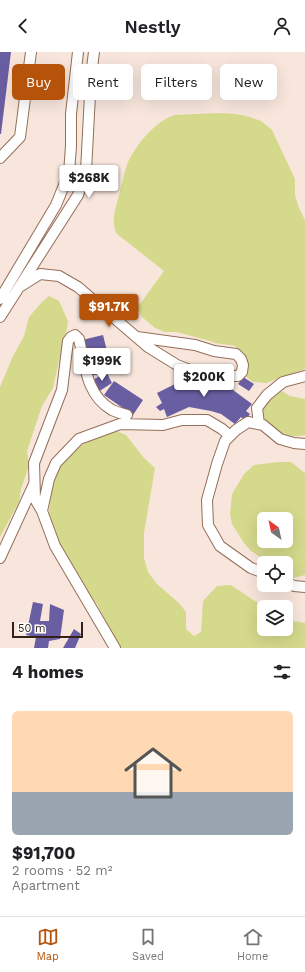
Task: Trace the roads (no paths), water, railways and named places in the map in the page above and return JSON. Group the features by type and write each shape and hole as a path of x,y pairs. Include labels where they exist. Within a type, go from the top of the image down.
{"street":[{"path":"0,158 20,137 31,52"},
{"path":"0,299 56,205 70,173 71,114 78,52"},
{"path":"0,317 78,195 86,171 90,76 94,52"},
{"path":"19,287 40,274 59,276 78,287 148,347 177,365 198,373"},
{"path":"115,648 55,546 42,510 35,499 34,463 62,390 68,341 71,337 75,335 79,339 86,374 91,388 103,403 112,410 127,415"},
{"path":"137,337 195,345 214,351 236,354 241,359 243,365 242,372 238,376 214,376"},
{"path":"258,424 257,408 267,396 282,382 305,376"},
{"path":"42,510 49,479 56,463 79,439 120,424 164,425 182,420 207,420 230,436"},
{"path":"257,570 251,568 220,546 208,525 207,500 217,464 226,441 236,430 248,422 263,425 280,439 305,444"},
{"path":"0,558 35,482"},
{"path":"293,586 305,587"}],"tunnel":[{"path":"198,373 215,376"}]}
